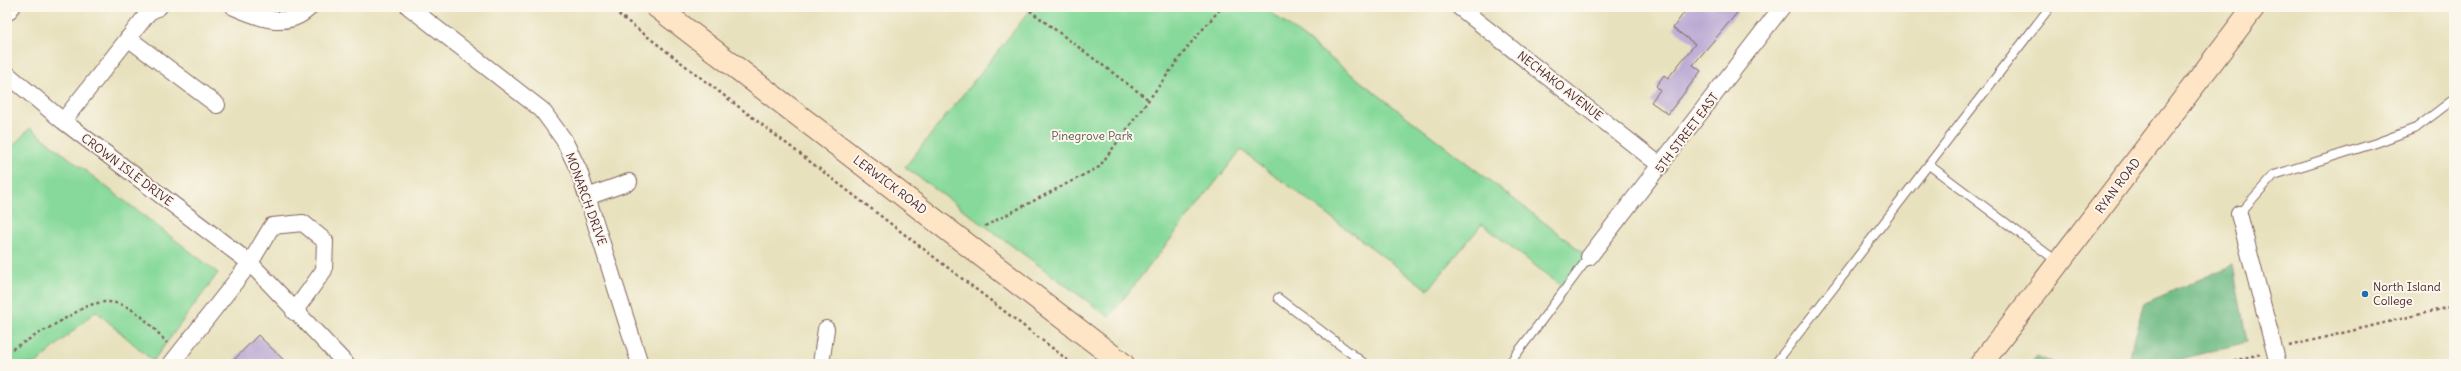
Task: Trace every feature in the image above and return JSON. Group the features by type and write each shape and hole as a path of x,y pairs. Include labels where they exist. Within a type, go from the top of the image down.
{"main road":[{"name":"LERWICK ROAD","path":"657,7 1123,364"},
{"name":"RYAN ROAD","path":"1981,364 2248,15 2261,7"}],"street":[{"path":"7,13 12,7"},
{"path":"63,121 149,12 159,7"},
{"path":"234,7 259,18 283,22 310,7"},
{"name":"MONARCH DRIVE","path":"409,7 542,110 564,140 587,198 640,364"},
{"name":"NECHAKO AVENUE","path":"1459,7 1662,166"},
{"name":"5TH STREET EAST","path":"1589,258 1662,166 1782,7"},
{"path":"128,38 217,105"},
{"name":"CROWN ISLE DRIVE","path":"7,74 63,121 250,263 294,312 346,364"},
{"path":"587,198 629,182"},
{"path":"2239,214 2276,358"},
{"path":"171,364 250,263 272,226 303,223 325,241 324,270 294,312"},
{"path":"821,364 826,329"}],"lane":[{"path":"1776,364 2050,7"},
{"path":"2239,214 2274,175 2376,143 2416,128 2454,99"},
{"path":"1929,165 2059,263"},
{"path":"1509,364 1589,258"},
{"path":"1278,298 1365,364"}],"path":[{"path":"609,7 1073,364"},
{"path":"1025,7 1149,100"},
{"path":"985,226 1099,166 1190,44 1222,7"},
{"path":"7,352 96,302 112,302 138,313 167,344"},
{"path":"2228,362 2276,358 2454,306"}],"green space":[{"name":"Pinegrove Park","path":"1033,7 1264,7 1589,257 1565,289 1482,224 1428,290 1241,150 1109,317 905,167"},
{"path":"30,128 218,273 153,361 96,311 35,364 7,364 7,152"},
{"path":"2233,265 2247,342 2161,364 2120,364 2128,361 2145,303"},
{"path":"2036,356 2056,364 2030,364"}],"building":[{"path":"1688,7 1742,7 1693,65 1701,71 1668,114 1651,102 1660,90 1656,86 1664,75 1668,78 1695,44 1673,28"},
{"path":"258,335 288,364 230,364"}],"place":[{"name":"North Island College","path":"2365,294"}]}
